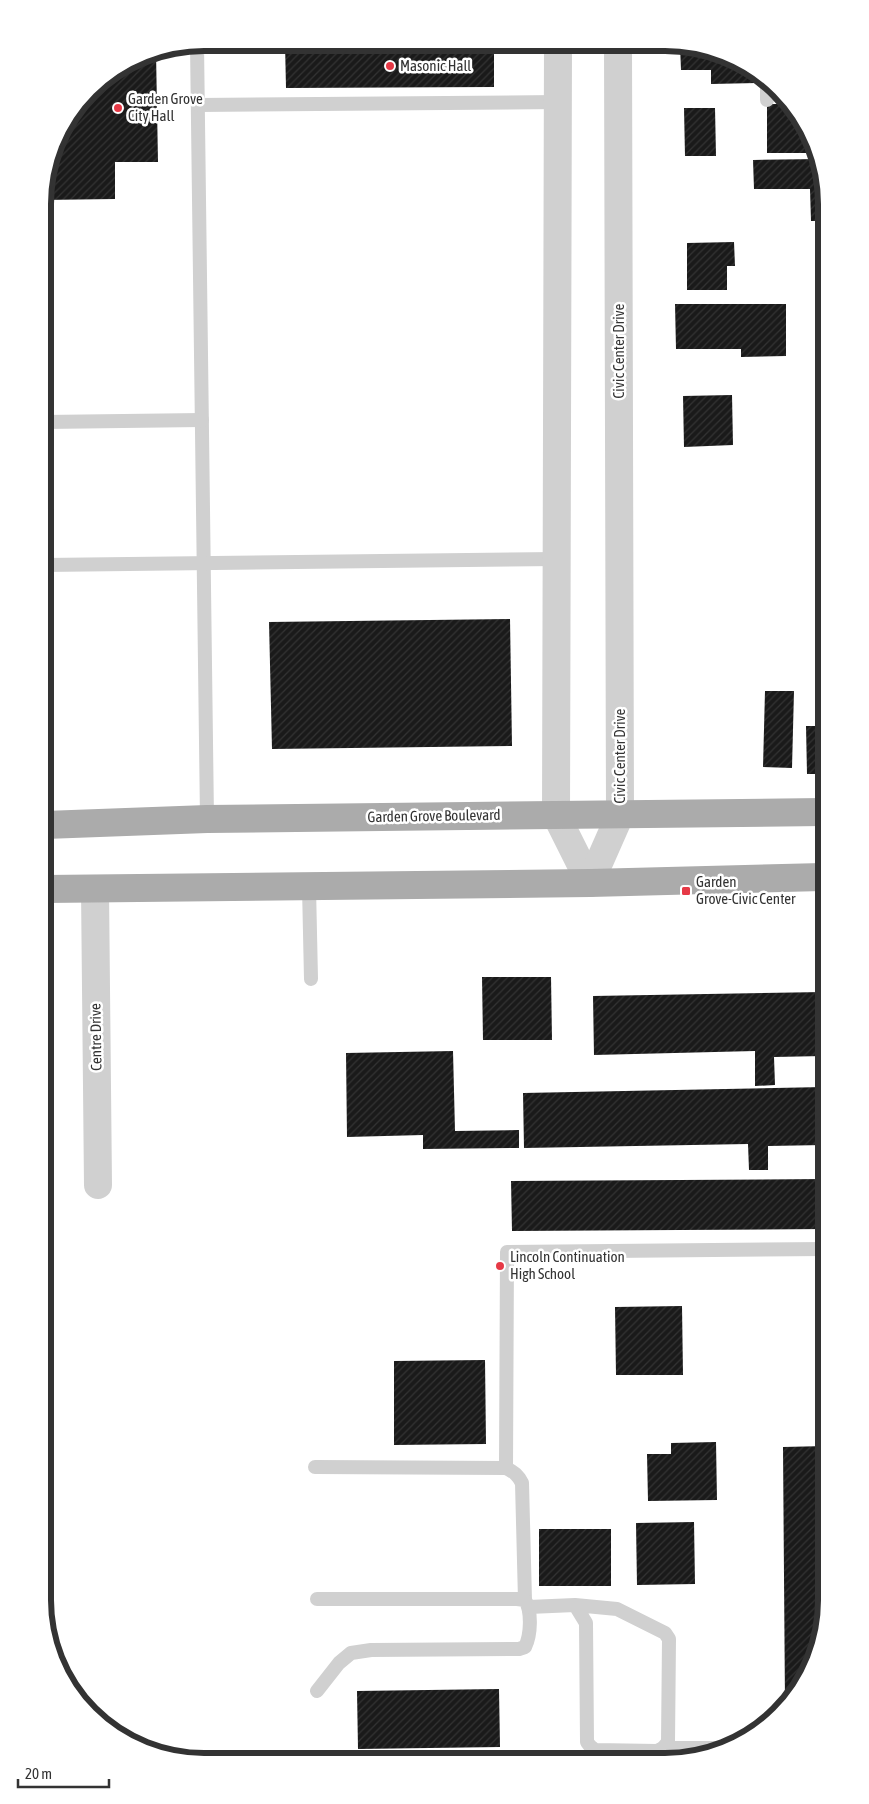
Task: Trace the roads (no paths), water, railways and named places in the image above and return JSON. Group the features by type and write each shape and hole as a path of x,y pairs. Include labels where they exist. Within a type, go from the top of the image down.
{"main road":[{"name":"Garden Grove Boulevard","path":"52,825 207,819 818,812"},
{"path":"52,889 590,883 818,877"}],"street":[{"path":"558,51 556,815 590,883"},
{"name":"Civic Center Drive","path":"590,883 620,815 618,51"},
{"name":"Centre Drive","path":"95,889 98,1186"}],"lane":[{"path":"197,52 207,819"},
{"path":"767,91 767,100"},
{"path":"198,105 558,102"},
{"path":"52,422 202,420"},
{"path":"52,565 557,559"},
{"path":"309,887 312,979"},
{"path":"506,1468 507,1252 817,1249"},
{"path":"315,1467 506,1468 519,1476 522,1483 528,1640 525,1647 519,1649 371,1650 352,1653 339,1663 318,1691"},
{"path":"317,1599 575,1605 617,1609 665,1633 669,1640 668,1742 662,1748"},
{"path":"575,1605 586,1623 587,1742 590,1746 595,1750 704,1748"}],"place":[{"name":"Masonic Hall","path":"390,66"},
{"name":"Garden Grove City Hall","path":"118,108"},
{"name":"Garden Grove-Civic Center","path":"686,891"},
{"name":"Lincoln Continuation High School","path":"500,1266"}]}
